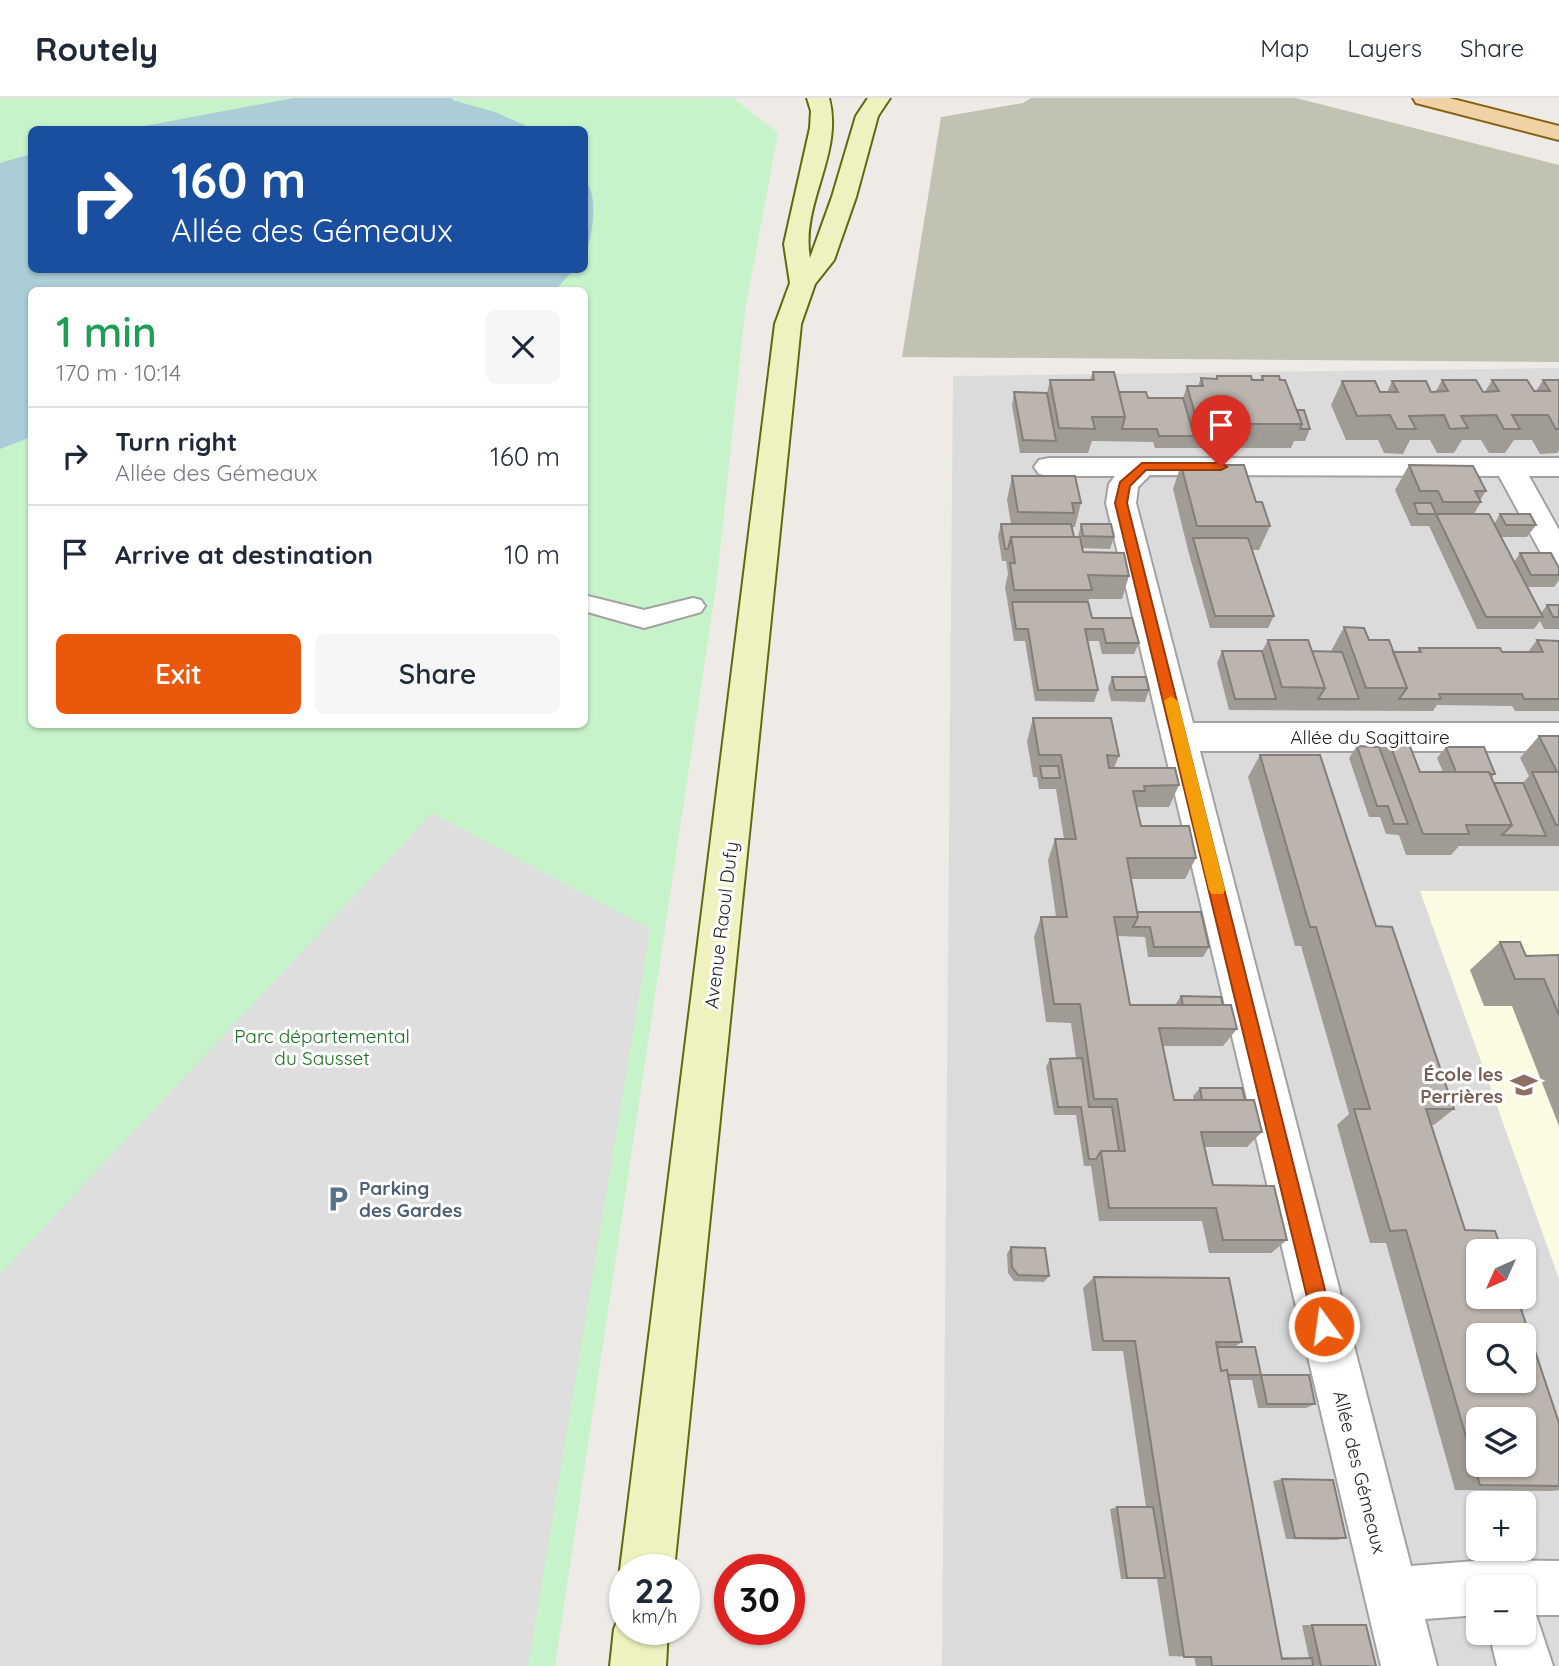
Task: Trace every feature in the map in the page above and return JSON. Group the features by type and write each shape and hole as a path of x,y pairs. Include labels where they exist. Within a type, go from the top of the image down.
{"main road":[{"path":"803,283 796,244 818,149 822,105 818,98"},
{"name":"Avenue Raoul Dufy","path":"649,1554 788,324 803,283 822,260 844,197 867,116 879,98"},
{"path":"1424,98 1559,133"},
{"path":"1500,98 1559,113"},
{"path":"638,1666 640,1645"}],"street":[{"path":"1049,467 1559,467"},
{"name":"Allée des Gémeaux","path":"1142,467 1124,484 1121,503 1409,1666"},
{"path":"1509,467 1559,558"},
{"name":"Allée du Sagittaire","path":"1180,737 1559,737"},
{"path":"1536,1591 1559,1588"},
{"path":"1390,1594 1466,1595"},
{"path":"1517,1645 1525,1666"}],"lane":[{"path":"588,604 644,619 693,606"}],"shaded area":[{"path":"1031,98 1296,98 1559,165 1559,362 902,357 941,117 1023,103"},
{"path":"1559,368 1559,1666 942,1666 953,376"},
{"name":"Parking des Gardes","path":"432,813 650,929 528,1666 0,1666 0,1274"},
{"name":"École les Perrières","path":"1420,891 1559,891 1559,1279"}],"green space":[{"name":"Parc départemental du Sausset","path":"0,98 733,98 778,133 745,311 717,580 555,1666 0,1666"}],"water":[{"path":"294,98 453,98 452,100 495,112 526,126 144,126"},
{"path":"28,155 28,273 571,273 558,287 28,287 28,438 0,449 0,163"},
{"path":"588,184 593,207 588,245"}],"building":[{"path":"1093,372 1114,372 1125,417 1092,417 1095,429 1059,428 1050,380 1094,380"},
{"path":"1217,376 1251,376 1252,380 1263,380 1262,376 1279,376 1280,380 1285,380 1302,424 1198,424 1187,386 1203,386 1201,378 1217,379"},
{"path":"1442,380 1476,380 1483,392 1499,391 1492,380 1527,380 1534,391 1550,391 1543,380 1559,380 1559,429 1556,429 1548,415 1512,415 1520,429 1504,429 1496,415 1461,416 1468,428 1450,429 1444,415 1409,416 1416,429 1397,429 1390,415 1357,416 1342,381 1375,381 1380,392 1398,392 1392,381 1426,381 1431,392 1448,391"},
{"path":"1014,392 1047,393 1056,441 1023,440"},
{"path":"1119,392 1146,392 1148,398 1183,398 1194,436 1159,436 1157,429 1122,429 1125,417"},
{"path":"1297,410 1304,410 1310,429 1300,429 1302,424"},
{"path":"1181,465 1244,465 1256,502 1262,502 1270,526 1197,526"},
{"path":"1409,465 1473,466 1486,491 1475,491 1481,502 1443,502 1438,491 1420,491"},
{"path":"1012,476 1075,476 1081,503 1072,503 1074,513 1018,512"},
{"path":"1414,503 1431,503 1436,514 1418,514"},
{"path":"1436,514 1489,514 1543,617 1486,617"},
{"path":"1500,514 1530,514 1536,525 1506,525"},
{"path":"1001,524 1071,524 1074,537 1011,537 1008,549 1005,549"},
{"path":"1081,524 1111,524 1114,537 1083,536"},
{"path":"1011,537 1080,537 1083,552 1124,553 1129,576 1088,575 1092,590 1014,590 1010,563 1015,563"},
{"path":"1193,538 1248,538 1274,616 1215,616"},
{"path":"1520,553 1551,553 1559,568 1559,575 1531,575"},
{"path":"1012,602 1088,602 1092,618 1132,618 1139,643 1106,643 1103,629 1085,629 1098,690 1038,690 1028,629 1016,629"},
{"path":"1547,605 1559,605 1559,617 1553,617"},
{"path":"1344,627 1364,628 1369,640 1389,640 1407,688 1366,688"},
{"path":"1268,640 1308,640 1325,688 1282,687"},
{"path":"1537,640 1559,641 1559,699 1524,699 1522,694 1439,694 1441,699 1399,699 1407,688 1393,652 1421,652 1419,648 1500,648 1502,652 1543,652"},
{"path":"1222,651 1262,651 1276,699 1235,699"},
{"path":"1312,651 1342,652 1359,699 1318,699 1325,688"},
{"path":"1112,677 1146,677 1149,690 1115,690"},
{"path":"1033,718 1111,718 1119,756 1107,755 1109,768 1175,768 1179,785 1144,786 1145,791 1133,791 1141,826 1189,826 1196,858 1127,858 1138,917 1114,917 1130,1005 1231,1005 1237,1029 1159,1028 1174,1100 1254,1100 1262,1132 1201,1132 1213,1185 1274,1186 1287,1240 1223,1240 1216,1208 1109,1208 1101,1151 1125,1151 1117,1099 1094,1099 1080,1004 1054,1004 1041,917 1067,917 1055,839 1076,839 1061,755 1039,755"},
{"path":"1387,736 1406,736 1420,772 1489,772 1512,825 1466,825 1469,834 1423,834"},
{"path":"1539,736 1559,736 1559,825 1556,825 1532,772 1557,772"},
{"path":"1357,746 1379,747 1408,824 1394,824 1388,806 1377,806"},
{"path":"1446,747 1484,747 1495,774 1456,772"},
{"path":"1260,755 1320,755 1376,926 1392,927 1454,1109 1426,1109 1465,1230 1495,1231 1498,1239 1466,1239 1466,1309 1521,1309 1526,1323 1466,1323 1466,1393 1536,1393 1536,1354 1559,1423 1559,1486 1480,1485 1478,1477 1536,1477 1536,1407 1466,1407 1466,1437 1406,1230 1390,1231 1354,1109 1370,1109 1316,927 1310,927"},
{"path":"1040,766 1058,766 1060,778 1042,778"},
{"path":"1494,783 1523,783 1546,836 1502,835 1512,825"},
{"path":"1137,912 1201,912 1209,947 1154,947 1150,927 1133,927 1138,917"},
{"path":"1500,942 1520,942 1526,956 1559,955 1559,1015 1544,979 1515,979"},
{"path":"1181,996 1221,997 1223,1005 1183,1005"},
{"path":"1082,1058 1089,1107 1112,1107 1119,1151 1101,1151 1096,1159 1089,1159 1081,1107 1058,1107 1050,1059"},
{"path":"1200,1088 1242,1088 1245,1100 1202,1100"},
{"path":"1011,1247 1045,1248 1049,1276 1018,1275 1012,1267"},
{"path":"1094,1277 1229,1278 1242,1342 1216,1342 1221,1371 1227,1370 1282,1659 1312,1658 1313,1666 1212,1666 1211,1657 1184,1657 1135,1341 1103,1341"},
{"path":"1217,1347 1255,1347 1261,1375 1228,1375 1227,1370 1221,1371"},
{"path":"1261,1375 1309,1375 1315,1404 1267,1404"},
{"path":"1282,1479 1333,1480 1346,1538 1295,1538"},
{"path":"1117,1507 1153,1507 1165,1578 1127,1578"},
{"path":"1312,1625 1366,1625 1376,1666 1321,1666"}],"slow traffic":[{"path":"1171,701 1217,890"}],"place":[{"name":"École les Perrières","path":"1524,1085"},
{"name":"Parking des Gardes","path":"338,1199"}],"route":[{"path":"1221,467 1142,467 1124,484 1121,503 1324,1326"}]}
